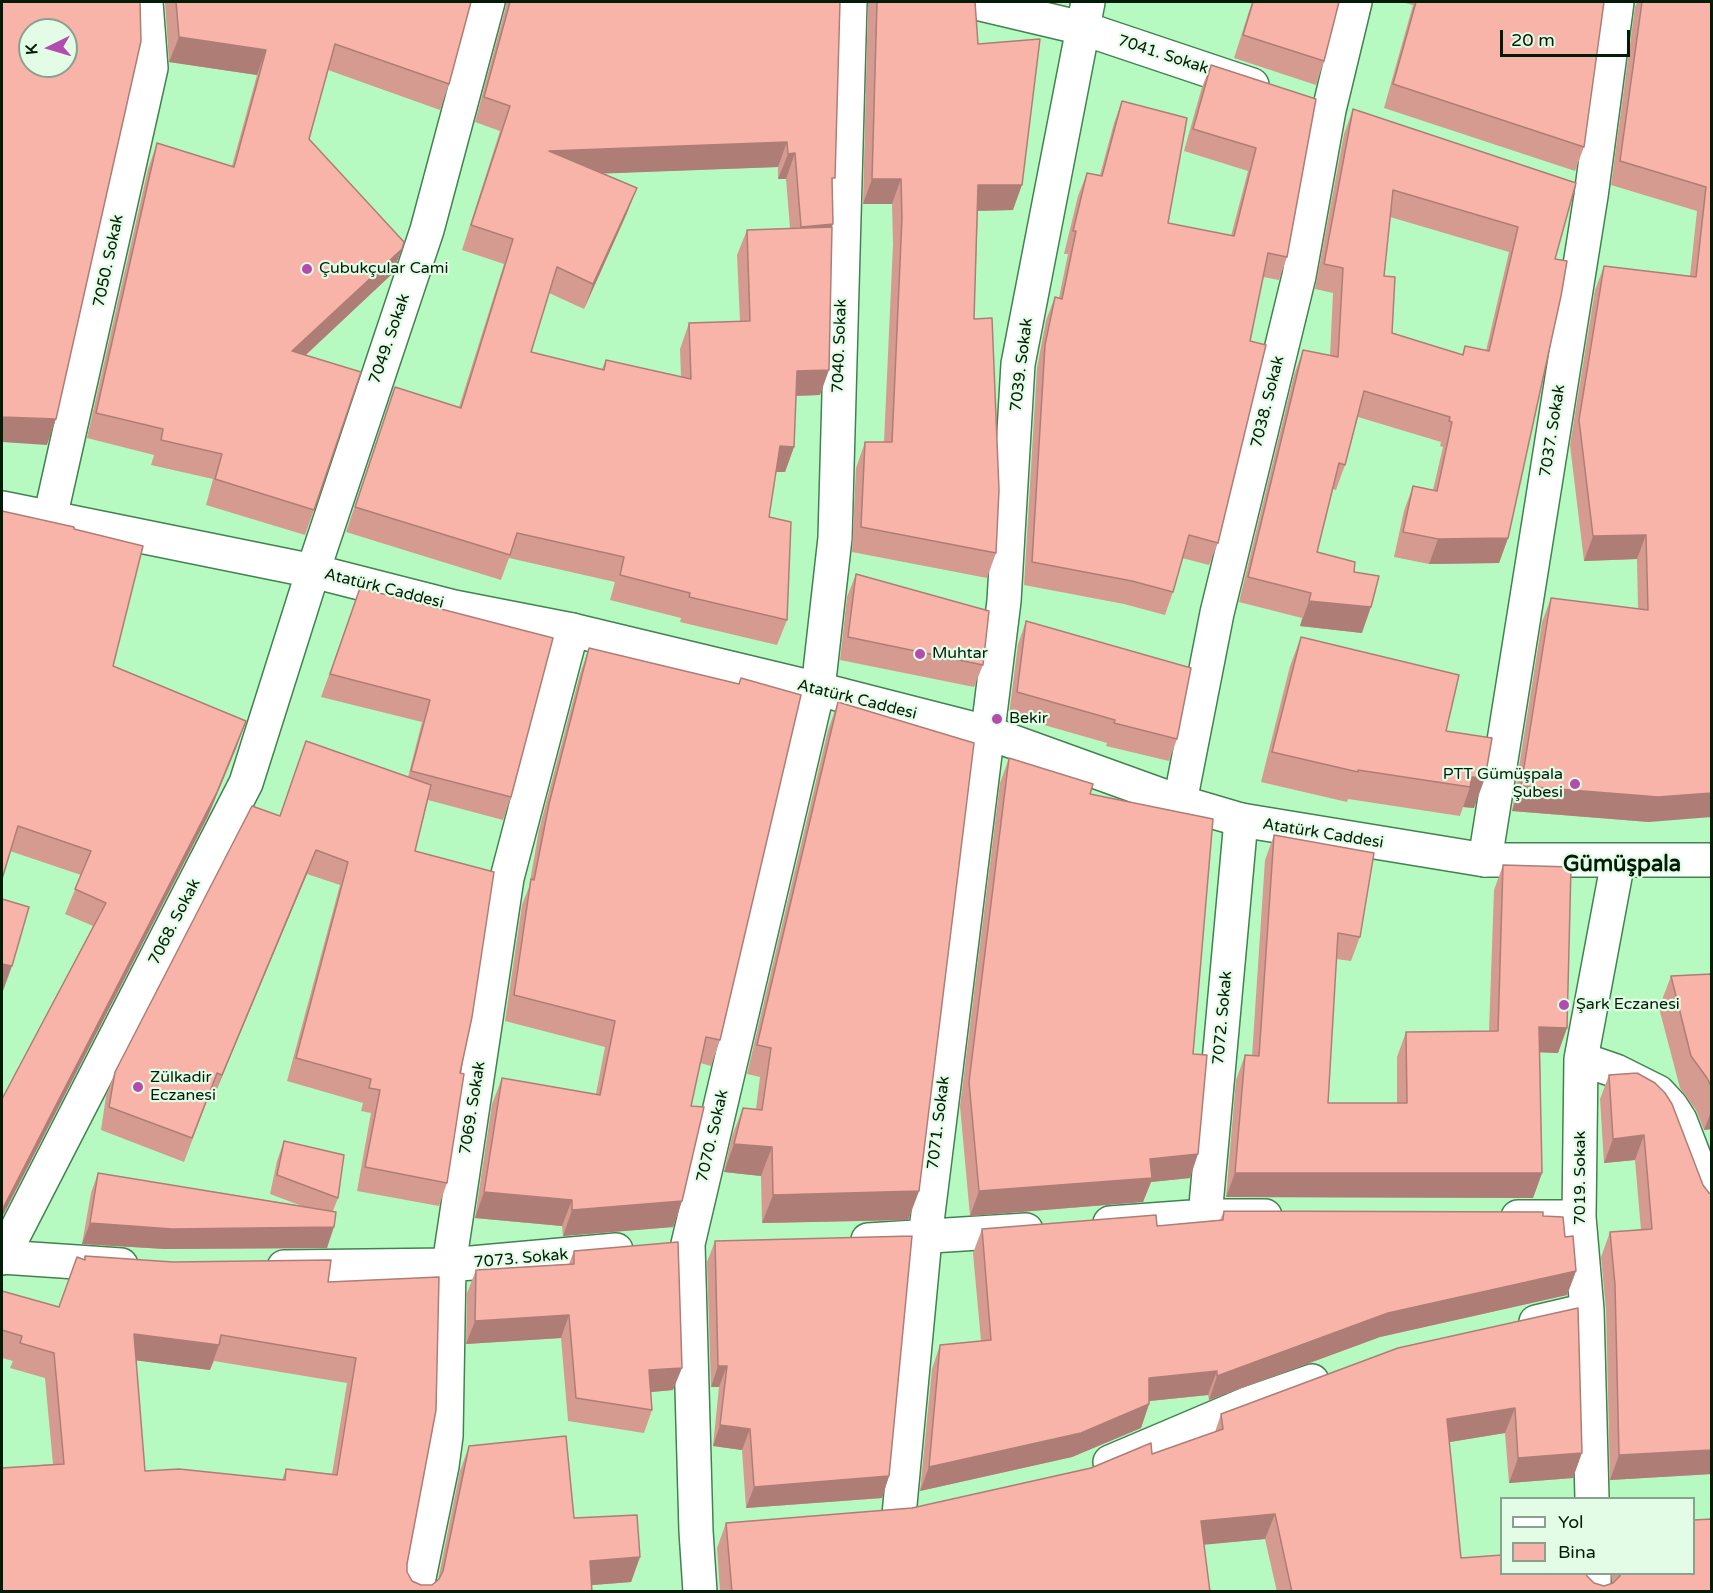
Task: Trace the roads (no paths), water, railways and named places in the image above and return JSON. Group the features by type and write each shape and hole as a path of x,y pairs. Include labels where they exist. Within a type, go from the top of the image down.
{"street":[{"name":"7050. Sokak","path":"50,518 151,68 146,2"},
{"name":"7049. Sokak","path":"313,571 427,230 488,2"},
{"name":"7040. Sokak","path":"818,689 835,538 850,2"},
{"name":"7041. Sokak","path":"972,2 1085,15 1290,97 1363,122"},
{"name":"7038. Sokak","path":"1180,802 1217,613 1299,276 1329,110 1354,2"},
{"name":"7037. Sokak","path":"1485,860 1591,196 1617,2"},
{"name":"7039. Sokak","path":"986,732 1004,601 1018,364 1085,15"},
{"path":"1556,184 1591,196"},
{"name":"Atatürk Caddesi","path":"2,508 313,571 454,607 572,630 818,689 986,732 1180,802 1241,820 1485,860 1712,860"},
{"name":"7068. Sokak","path":"2,1258 246,783 313,571"},
{"name":"7069. Sokak","path":"416,1592 446,1436 449,1265 507,878 572,630"},
{"name":"7070. Sokak","path":"700,1592 696,1531 664,1246 818,689"},
{"name":"7071. Sokak","path":"899,1515 926,1238 986,732"},
{"name":"7072. Sokak","path":"1205,1216 1241,820"},
{"name":"7019. Sokak","path":"1592,1497 1587,1310 1579,1217 1581,1059 1618,861"},
{"path":"1581,1059 1617,1071 1658,1092 1671,1106 1680,1120 1712,1203"},
{"path":"842,1240 926,1238 1205,1216 1299,1216"},
{"path":"1486,1217 1579,1217"},
{"name":"7073. Sokak","path":"260,1267 449,1265 723,1243"},
{"path":"2,1258 153,1267"},
{"path":"1507,1328 1587,1310"},
{"path":"1078,1475 1249,1403 1339,1371"},
{"path":"865,1518 899,1515 933,1508"},
{"path":"696,1531 729,1528"},
{"path":"1594,1575 1594,1592"}],"place":[{"name":"Çubukçular Cami","path":"307,269"},
{"name":"Muhtar","path":"920,654"},
{"name":"Bekir","path":"997,719"},
{"name":"PTT Gümüşpala Şubesi","path":"1575,784"},
{"name":"Şark Eczanesi","path":"1564,1005"},
{"name":"Zülkadir Eczanesi","path":"138,1087"}],"district":[{"name":"Gümüşpala","path":"1622,865"}]}
